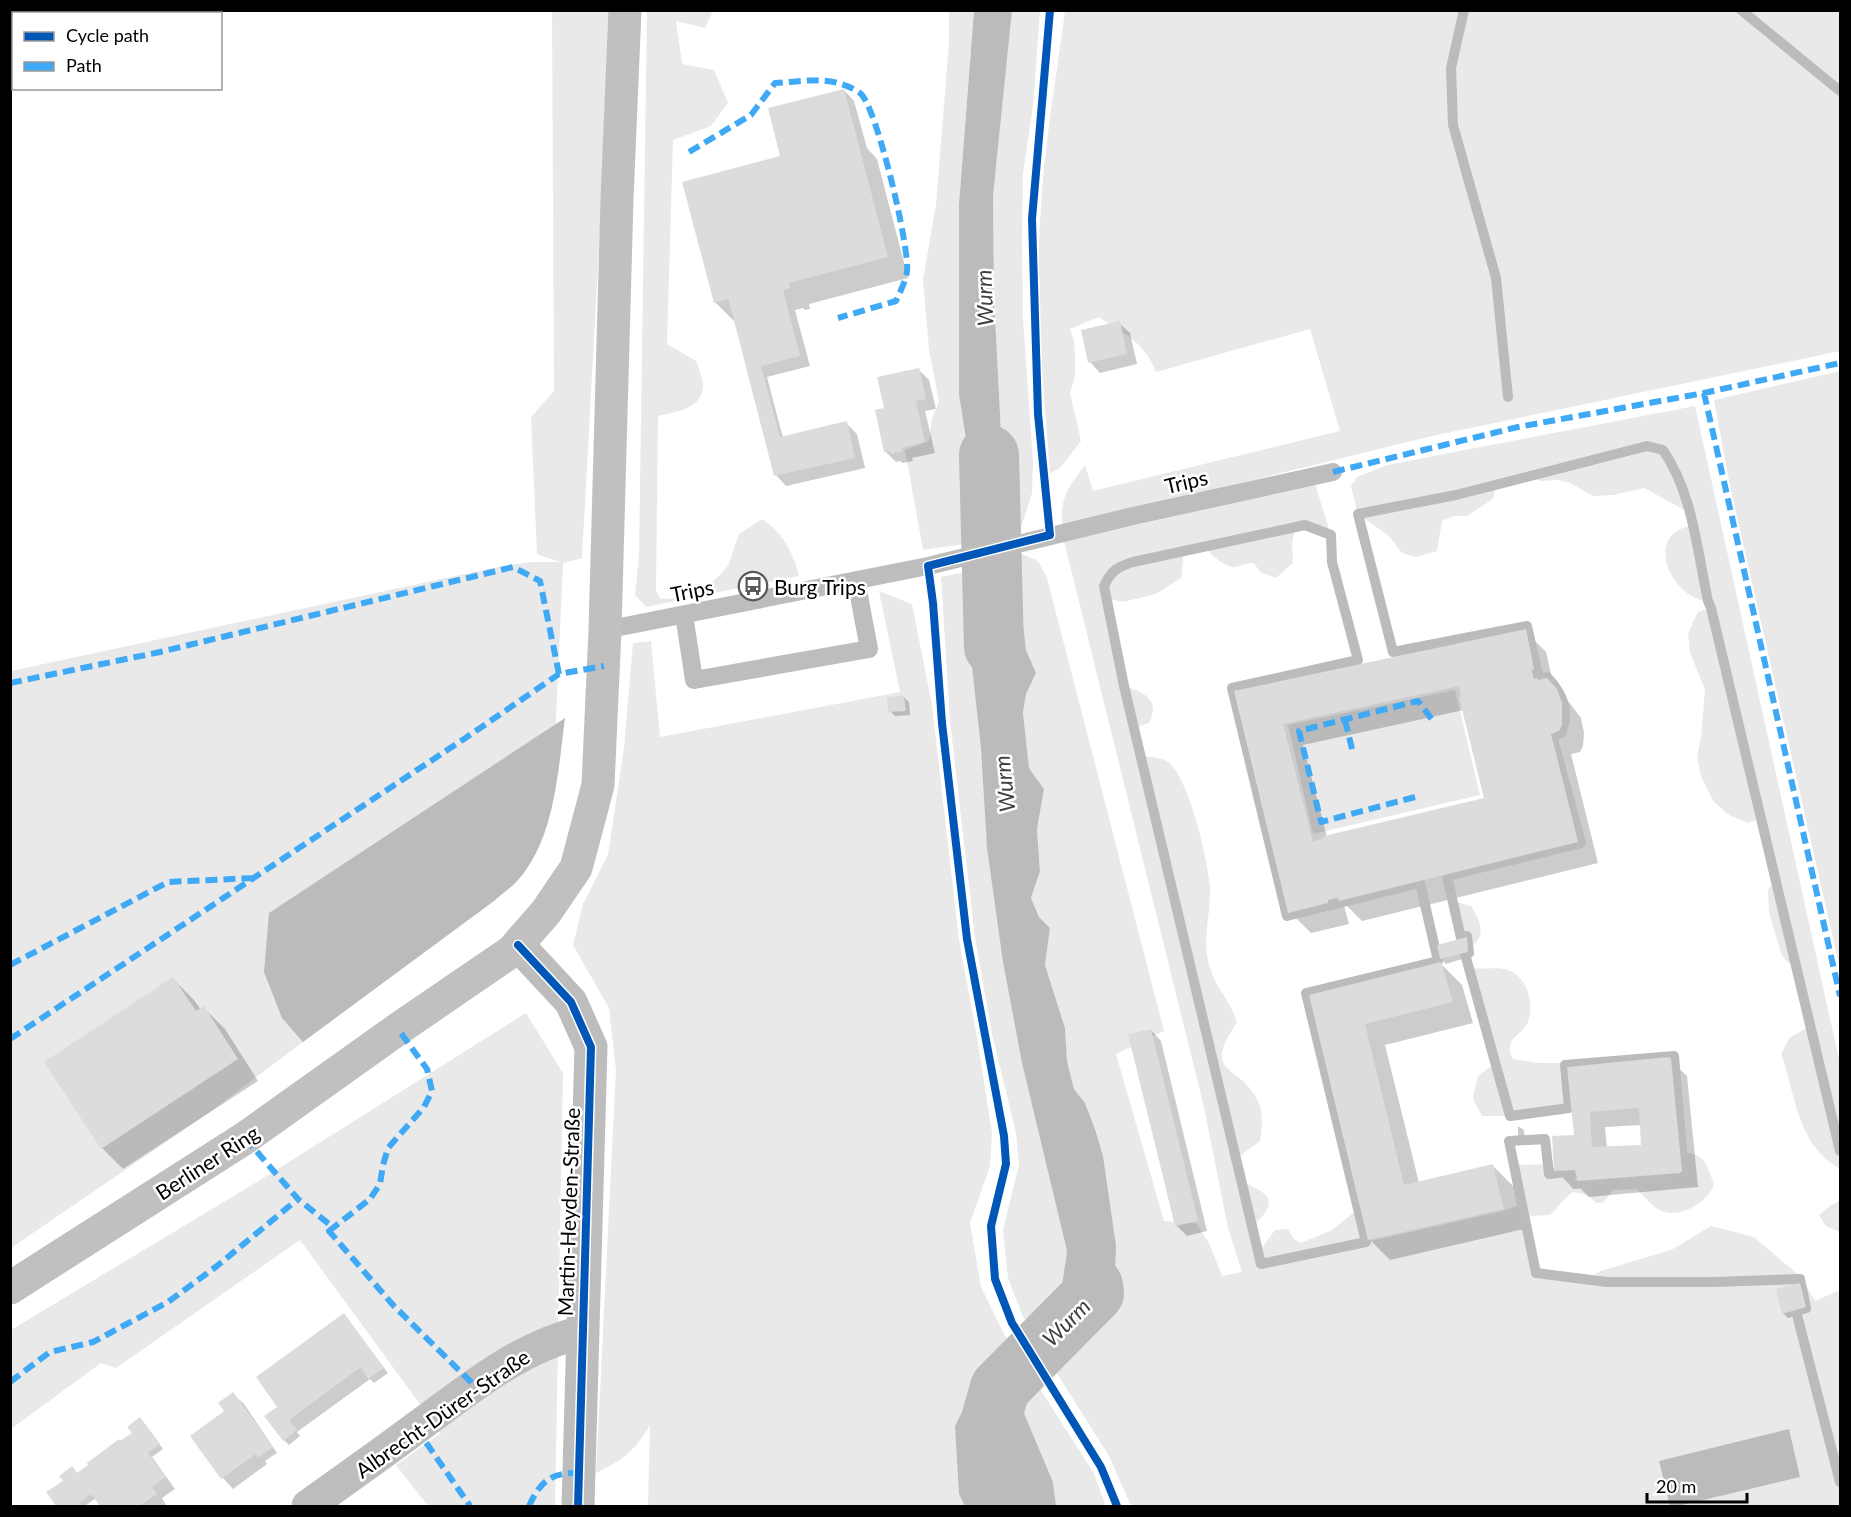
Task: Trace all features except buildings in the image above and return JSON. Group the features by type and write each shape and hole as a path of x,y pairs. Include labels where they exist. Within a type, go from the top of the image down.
{"main road":[{"name":"Berliner Ring","path":"10,1288 245,1138 512,951 546,912 576,868 598,785 625,10"}],"street":[{"name":"Martin-Heyden-Straße","path":"518,945 571,1002 591,1047 578,1506"},
{"name":"Albrecht-Dürer-Straße","path":"308,1506 474,1385 521,1354 582,1332"}],"lane":[{"name":"Trips","path":"605,630 928,566 1050,535 1333,472"},
{"path":"684,615 694,681 869,649 856,580"}],"shaded area":[{"path":"552,11 612,11 582,558 563,563 552,808 523,861 482,907 210,1112 11,1248 11,671 502,566 532,562 560,562 537,554 531,417 554,391"},
{"path":"647,11 713,11 705,28 676,21 682,64 714,70 728,103 711,126 673,140 667,344 696,361 703,385 702,393 693,404 680,411 658,416 656,591 661,599 688,597 709,586 728,566 739,534 762,519 776,530 786,544 799,576 646,607 635,595 639,557"},
{"path":"949,11 974,11 959,204 959,395 966,439 970,493 964,544 923,550 905,450 929,441 932,418 939,402 929,349 923,280 936,204 949,43"},
{"path":"1012,11 1040,11 1033,106 1023,174 1022,236 1023,318 1033,462 1032,493 1022,525 1014,531 998,535 1001,433 994,298 993,196"},
{"path":"1065,11 1840,11 1840,351 1432,436 1062,527 1062,508 1066,493 1085,465 1093,491 1340,431 1310,329 1156,372 1151,361 1139,346 1099,317 1070,329 1074,341 1075,376 1070,393 1081,441 1060,468 1050,473 1041,348 1039,254 1044,170"},
{"path":"1840,371 1840,969 1730,486 1714,400"},
{"path":"1695,406 1840,1064 1840,1169 1825,1158 1806,1133 1781,1054 1790,1037 1811,1026 1798,972 1782,956 1769,912 1768,890 1776,880 1762,818 1748,823 1729,815 1714,802 1701,776 1697,757 1705,690 1690,652 1688,633 1698,612 1711,608 1708,601 1686,592 1677,583 1666,561 1669,538 1678,530 1692,525 1690,513 1644,488 1613,495 1593,496 1570,483 1558,480 1541,481 1528,476 1496,484 1493,499 1467,516 1454,516 1442,521 1437,551 1416,557 1402,553 1389,536 1358,514 1351,486 1357,477 1387,465"},
{"path":"1315,484 1331,535 1305,525 1295,527 1292,545 1293,563 1276,578 1260,572 1254,563 1234,567 1226,565 1204,547 1184,551 1181,578 1156,594 1123,602 1106,598 1124,686 1144,694 1152,703 1149,723 1134,728 1141,756 1165,760 1176,771 1190,801 1206,858 1210,887 1207,955 1211,972 1237,1022 1224,1044 1222,1058 1226,1067 1252,1091 1262,1114 1260,1141 1236,1159 1242,1182 1261,1191 1268,1200 1265,1212 1252,1227 1258,1253 1275,1230 1288,1229 1294,1239 1301,1243 1332,1230 1358,1209 1366,1242 1503,1211 1522,1204 1514,1165 1548,1164 1550,1174 1573,1171 1575,1184 1684,1174 1680,1152 1695,1154 1703,1160 1714,1184 1700,1203 1685,1211 1669,1213 1661,1211 1636,1189 1613,1190 1603,1203 1597,1203 1587,1195 1573,1192 1550,1215 1525,1216 1536,1273 1590,1280 1598,1272 1673,1249 1711,1226 1754,1237 1801,1277 1815,1301 1840,1290 1840,1506 1131,1506 1109,1456 1051,1364 1076,1340 1113,1297 1103,1156 1085,1103 1074,1089 1067,1061 1065,1028 1045,965 1050,928 1039,917 1031,898 1040,871 1037,829 1044,789 1029,768 1023,712 1026,694 1036,673 1026,650 1008,561 1022,554 1038,561 1047,578 1164,1031 1116,1054 1164,1221 1196,1223 1209,1243 1222,1276 1242,1272 1228,1228 1204,1107 1064,541"},
{"path":"971,571 970,648 1022,1063 1067,1251 1059,1306 1045,1322 1031,1331 1008,1278 1003,1230 1019,1165 1016,1133 992,1034 975,938 950,721 941,577"},
{"path":"879,591 912,604 932,705 959,940 992,1133 990,1166 970,1223 981,1287 1008,1342 981,1375 959,1494 965,1506 648,1506 650,1425 627,1454 596,1473 616,1070 609,1008 573,945 583,904 608,855 624,748 633,643 651,641 660,737 900,692"},
{"path":"1455,690 1480,795 1313,834 1288,725"},
{"path":"1453,901 1471,906 1477,917 1480,928 1479,938 1469,948 1467,936 1461,938"},
{"path":"1468,968 1506,970 1522,980 1529,994 1529,1017 1525,1027 1511,1043 1511,1054 1513,1059 1565,1065 1569,1108 1510,1116 1482,1116 1473,1099 1475,1088 1478,1076 1495,1063"},
{"path":"526,1013 563,1073 555,1506 428,1506 396,1465 441,1433 300,1240 116,1368 101,1363 11,1429 11,1330 265,1177"},
{"path":"1840,1201 1840,1232 1826,1226 1819,1215"},
{"path":"1033,1378 1093,1472 1106,1506 1056,1506 1053,1482 1018,1399 1023,1386"}],"water":[{"path":"974,11 1012,11 993,196 994,298 1001,433 998,535 964,544 970,493 966,439 959,395 959,204"},
{"path":"1008,561 1026,650 1036,673 1026,694 1023,712 1029,768 1044,789 1037,829 1040,871 1031,898 1039,917 1050,928 1045,965 1065,1028 1067,1061 1074,1089 1085,1103 1103,1156 1116,1246 1114,1297 1051,1364 1031,1331 1045,1322 1059,1306 1067,1251 1022,1063 1003,962 987,848 981,748 970,648 971,571"},
{"path":"565,718 557,781 547,824 540,845 518,880 494,901 303,1042 282,1018 264,972 269,913"},
{"path":"1008,1342 1033,1378 1023,1386 1018,1399 1053,1482 1056,1506 965,1506 959,1494 955,1426 981,1375"},
{"path":"1789,1429 1800,1477 1670,1506 1659,1461"}],"waterway":[{"path":"1464,10 1451,68 1453,125 1496,278 1508,397"},
{"path":"1741,10 1840,91"},
{"path":"1840,1151 1708,601 1693,523 1681,485 1663,450 1647,446 1456,495 1358,514 1393,652 1527,626 1539,679 1547,677 1561,696 1565,710 1561,733 1552,735 1581,843 1447,876 1461,938 1467,936 1469,953 1465,954 1510,1116 1569,1108 1565,1065 1674,1056 1684,1174 1575,1184 1573,1171 1549,1174 1545,1139 1509,1141 1536,1273 1607,1282 1800,1279 1806,1308 1796,1311 1840,1482"},
{"name":"Wurm","path":"989,455 994,647"},
{"path":"1305,525 1331,535 1332,562 1358,660 1232,688 1287,916 1420,883 1438,961 1306,993 1366,1242 1261,1264 1124,686 1104,586 1115,570 1133,562 1305,525"},
{"name":"Wurm","path":"1009,1506 987,1434 1000,1388 1094,1293 1093,1286"}],"marked path":[{"path":"689,152 751,115 775,83 830,81 850,87 860,93 875,122 891,178 903,235 907,271 896,301 838,318"},
{"path":"1333,472 1518,427 1704,393 1840,363"},
{"path":"1704,393 1840,996"},
{"path":"10,683 160,652 513,567 540,581 559,674"},
{"path":"10,1039 559,674 604,666"},
{"path":"1415,797 1321,822 1299,731 1418,701 1433,721"},
{"path":"1345,720 1353,753"},
{"path":"10,965 168,882 254,878"},
{"path":"329,1231 370,1199 380,1184 388,1148 424,1107 432,1091 427,1069 398,1029"},
{"path":"245,1138 298,1199 329,1224 329,1231 393,1305 474,1385"},
{"path":"10,1382 50,1352 93,1342 168,1302 217,1266 298,1199"},
{"path":"416,1428 470,1506"},
{"path":"529,1506 542,1485 548,1480 561,1474 579,1473"}],"cycle path":[{"path":"1050,10 1032,219 1038,414 1050,535 928,566 942,723 967,939 1004,1136 1006,1164 991,1226 995,1279 1012,1323 1101,1467 1117,1506"},
{"path":"518,945 571,1002 591,1047 578,1506"}],"place":[{"name":"Burg Trips","path":"753,586"}]}
